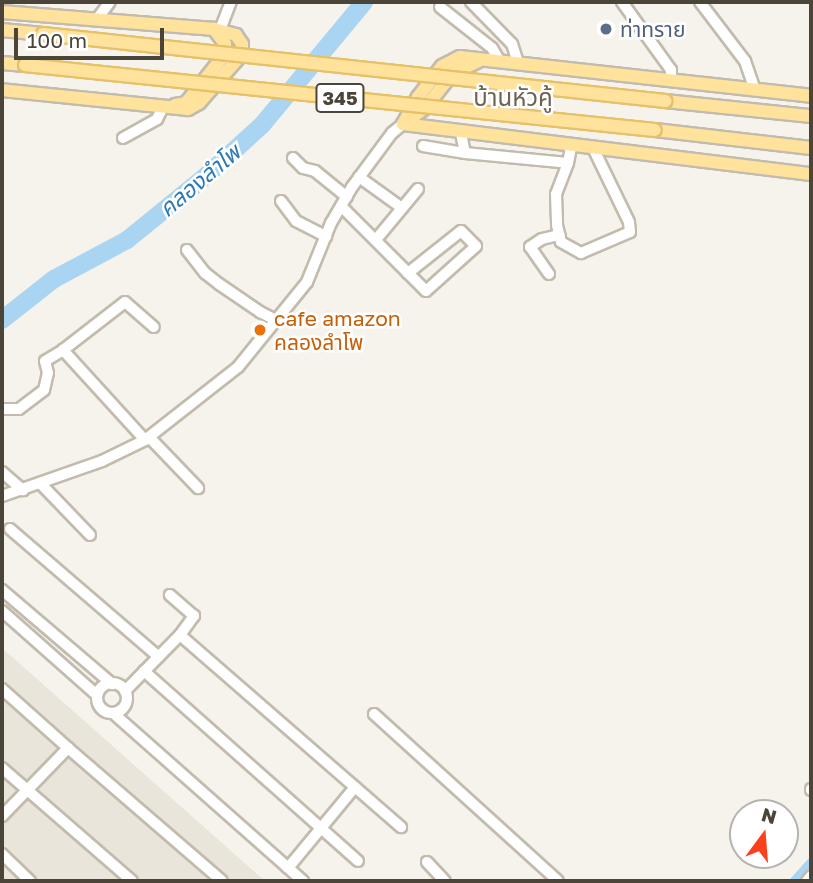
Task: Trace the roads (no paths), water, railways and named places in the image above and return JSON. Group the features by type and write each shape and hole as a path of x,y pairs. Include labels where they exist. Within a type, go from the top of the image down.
{"main road":[{"path":"2,12 217,29 225,44 225,54 186,103 166,107 2,90"},
{"name":"345","path":"2,30 811,116"},
{"path":"403,124 425,108 452,74 493,60 811,96"},
{"name":"345","path":"2,63 811,148"},
{"path":"403,124 594,150 811,174"}],"street":[{"path":"97,19 110,2"},
{"path":"217,29 231,2"},
{"path":"471,2 512,44 518,62"},
{"path":"622,2 671,70 671,80"},
{"path":"700,2 745,61 755,90"},
{"path":"440,7 492,48 493,60"},
{"path":"123,138 157,119 166,107"},
{"path":"2,496 102,461 147,438 239,368 307,282 344,201 359,177 403,124"},
{"path":"461,133 465,153"},
{"path":"423,146 568,163"},
{"path":"571,147 568,163 555,194 561,242 570,250 581,253 630,232 629,222 594,150"},
{"path":"293,158 303,168 314,171 408,274 426,291 476,246 461,231 408,274"},
{"path":"359,177 402,208"},
{"path":"379,236 418,190"},
{"path":"281,201 296,222 326,236"},
{"path":"549,274 530,247 541,239 560,235"},
{"path":"187,250 205,273 219,284 260,313 278,321"},
{"path":"2,409 19,410 44,390 47,380 45,361 125,302 154,327"},
{"path":"63,350 198,488"},
{"path":"2,472 23,490"},
{"path":"40,483 90,535"},
{"path":"10,528 159,657"},
{"path":"2,590 112,684 125,691"},
{"path":"113,713 125,706 125,691 180,635 194,616 170,595"},
{"path":"2,611 97,695 101,708 113,713 303,881"},
{"path":"180,635 401,827"},
{"path":"144,671 358,861"},
{"path":"97,695 103,687 112,684"},
{"path":"2,689 222,881"},
{"path":"374,714 558,881"},
{"path":"2,816 68,748"},
{"path":"2,768 132,881"},
{"path":"288,867 355,787"},
{"path":"2,854 30,881"},
{"path":"427,862 445,881"},
{"path":"807,881 811,877"}],"waterway":[{"name":"คลองลำโพ","path":"2,320 54,279 127,240 206,176 262,125 364,2"},
{"path":"795,881 811,863"}],"place":[{"name":"ท่าทราย","path":"606,29"},
{"name":"cafe amazon คลองลำโพ","path":"260,330"}],"district":[{"name":"บ้านหัวคู้","path":"513,97"}]}
